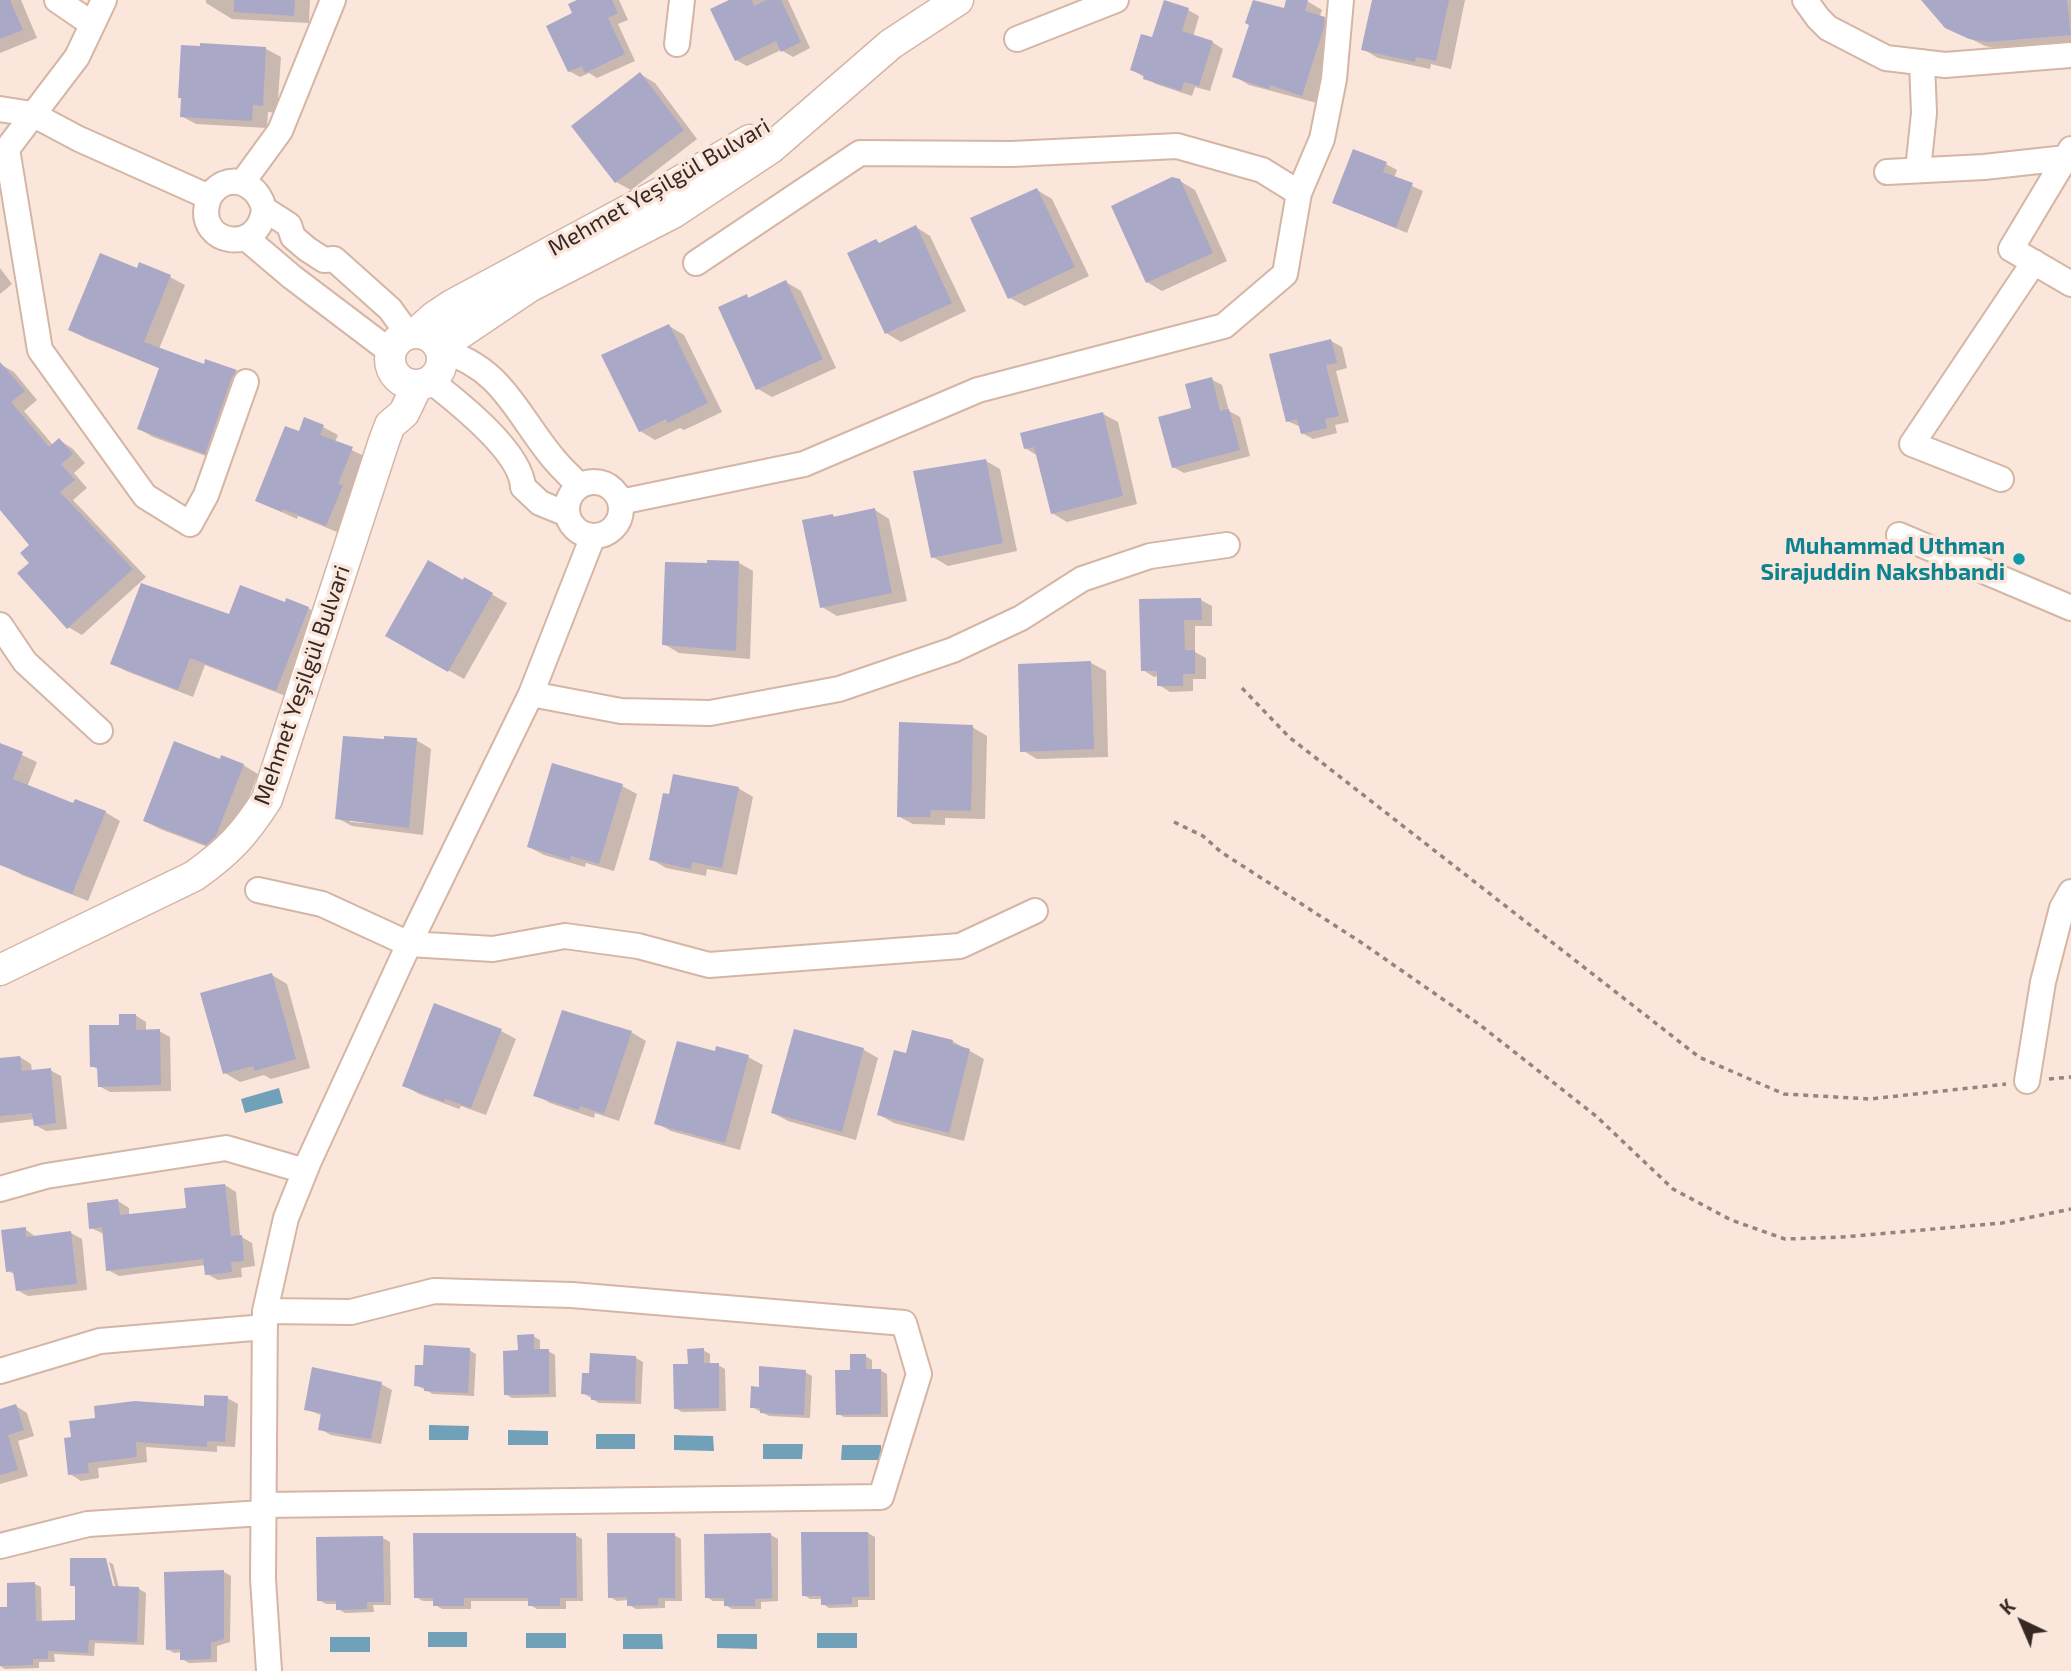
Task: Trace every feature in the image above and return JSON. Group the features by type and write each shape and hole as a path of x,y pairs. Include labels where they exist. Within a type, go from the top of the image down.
{"main road":[{"name":"Mehmet Yeşilgül Bulvari","path":"390,425 386,411 415,348 434,317 662,192 760,134 880,30 925,0"},
{"name":"Mehmet Yeşilgül Bulvari","path":"415,348 673,213 771,148 891,44 958,0"},
{"name":"Mehmet Yeşilgül Bulvari","path":"0,970 194,876 222,856 248,829 267,799 390,425 404,413 424,384 442,368 415,348"},
{"path":"415,348 397,377 404,383 424,384"}],"street":[{"path":"57,0 92,24"},
{"path":"104,0 77,57 7,149 40,350 145,496 190,524 206,495 246,382"},
{"path":"242,183 280,131 333,0"},
{"path":"677,44 682,0"},
{"path":"1017,39 1116,0"},
{"path":"620,502 804,464 978,390 1224,326 1285,274 1299,194 1322,139 1334,79 1341,0"},
{"path":"1805,0 1818,18 1840,36 1886,58 1945,65 2071,55"},
{"path":"1918,170 1924,113 1922,62"},
{"path":"0,109 32,114 79,139 209,197"},
{"path":"696,263 860,153 1012,154 1177,146 1262,170 1299,194"},
{"path":"1887,172 1984,167 2068,153"},
{"path":"2068,153 2011,249 2071,284"},
{"path":"264,209 260,226 246,238 228,239 213,230 206,213 209,197 224,184 242,183 257,192 264,209 289,225 300,226 330,249 334,259 390,309 415,348"},
{"path":"246,238 292,277 415,348 470,361 498,383 553,458 580,486"},
{"path":"2001,479 1912,444 2034,262"},
{"path":"424,384 470,413 487,432 496,435 523,477 523,487 540,503 567,514 577,530 593,536 611,530 621,512 620,502 616,494 601,483 592,482 580,486 569,500 567,514"},
{"path":"1899,535 2071,608"},
{"path":"269,1671 263,1579 265,1319 286,1218 409,944 531,694 593,536"},
{"path":"531,694 621,711 710,713 839,689 953,650 1021,618 1082,579 1150,556 1227,544"},
{"path":"0,625 25,662 100,732"},
{"path":"258,890 322,904 409,944 493,949 565,936 638,946 709,965 960,946 1035,912"},
{"path":"2027,1081 2043,982 2062,908 2071,892"},
{"path":"0,1189 46,1176 226,1148 305,1171"},
{"path":"0,1371 100,1341 265,1319 351,1312 434,1291 572,1296 904,1324 919,1374 881,1497 263,1509 88,1524 0,1546"}],"path":[{"path":"1242,688 1289,737 1699,1057 1784,1094 1870,1099 2071,1077"},
{"path":"1174,822 1203,836 1221,852 1362,943 1480,1025 1596,1116 1673,1189 1731,1220 1784,1239 1843,1237 2002,1223 2071,1209"}],"water":[{"path":"279,1088 283,1103 245,1113 241,1099"},
{"path":"429,1425 469,1426 468,1440 429,1440"},
{"path":"508,1430 548,1431 548,1445 508,1445"},
{"path":"596,1434 635,1434 635,1449 596,1449"},
{"path":"674,1435 713,1436 714,1451 674,1450"},
{"path":"763,1444 803,1444 802,1459 763,1459"},
{"path":"842,1445 881,1445 881,1460 841,1460"},
{"path":"428,1632 467,1632 467,1647 428,1647"},
{"path":"526,1633 566,1633 566,1648 526,1648"},
{"path":"817,1633 857,1633 857,1648 817,1648"},
{"path":"623,1634 662,1634 663,1649 623,1649"},
{"path":"717,1634 757,1634 757,1649 717,1648"},
{"path":"330,1637 370,1637 370,1652 330,1652"}],"building":[{"path":"0,0 10,0 23,30 0,39"},
{"path":"234,0 295,0 294,16 234,12"},
{"path":"577,0 612,0 618,13 608,18 625,54 585,73 582,66 568,72 546,26 572,13 568,4"},
{"path":"729,0 752,0 754,6 766,0 781,0 801,42 781,52 776,41 735,61 710,9"},
{"path":"1164,0 1189,8 1182,31 1213,41 1199,86 1184,82 1181,91 1143,79 1144,75 1130,70 1141,34 1152,37"},
{"path":"1253,0 1284,8 1286,0 1308,0 1305,11 1325,17 1302,96 1270,85 1269,89 1232,77 1249,25 1245,23"},
{"path":"1372,0 1449,0 1436,61 1416,57 1415,62 1361,50"},
{"path":"1921,0 2067,0 2071,35 1988,42 1969,39 1945,28"},
{"path":"200,43 266,47 263,106 253,105 252,121 180,117 181,98 178,98 181,45 200,46"},
{"path":"640,72 684,130 615,183 571,126"},
{"path":"1353,149 1387,162 1383,172 1413,183 1396,228 1332,203"},
{"path":"1172,177 1180,179 1213,253 1146,283 1111,206"},
{"path":"1037,188 1075,267 1008,299 970,218"},
{"path":"916,225 952,303 885,334 847,253 876,239 879,243"},
{"path":"100,253 137,268 139,262 171,275 144,342 204,364 205,359 237,370 232,377 205,454 137,429 159,368 68,330"},
{"path":"786,280 823,359 756,390 718,307 747,294 748,298"},
{"path":"669,324 708,403 668,423 666,419 639,432 601,355"},
{"path":"1331,339 1337,363 1326,365 1339,416 1325,419 1327,428 1301,434 1297,419 1286,422 1269,354"},
{"path":"0,362 25,391 11,402 49,447 59,438 73,454 61,464 75,480 60,492 133,569 67,629 17,573 29,563 20,553 29,545 0,510"},
{"path":"1212,377 1220,411 1229,409 1240,450 1172,468 1158,417 1191,408 1185,384"},
{"path":"1103,412 1123,496 1051,514 1034,447 1024,449 1020,433"},
{"path":"304,417 324,425 320,435 353,447 338,484 343,485 326,526 255,501 285,426 299,431"},
{"path":"986,459 1003,543 931,558 913,471"},
{"path":"875,508 892,593 820,608 802,520"},
{"path":"428,560 493,593 448,672 385,636"},
{"path":"707,560 739,561 736,651 662,645 665,562 707,563"},
{"path":"141,583 229,614 240,585 285,602 286,598 309,607 276,691 190,658 178,690 110,664"},
{"path":"1201,598 1202,620 1184,620 1185,650 1195,650 1195,674 1183,674 1183,686 1157,686 1157,671 1141,671 1139,599"},
{"path":"1091,661 1094,749 1020,752 1018,664"},
{"path":"899,722 973,725 971,811 931,810 930,817 897,817"},
{"path":"343,736 417,738 409,828 335,819"},
{"path":"174,741 220,759 221,755 244,764 216,836 206,845 143,821"},
{"path":"0,743 23,752 13,779 73,803 75,799 106,811 72,894 0,865"},
{"path":"552,763 623,784 599,864 571,856 570,860 527,847"},
{"path":"673,774 739,787 722,868 692,862 691,869 649,860 663,793 669,794"},
{"path":"272,973 296,1059 255,1071 253,1066 223,1074 200,993"},
{"path":"434,1003 502,1029 471,1108 445,1099 444,1102 402,1086"},
{"path":"562,1010 632,1031 604,1114 580,1106 579,1110 533,1096"},
{"path":"119,1014 136,1014 136,1030 160,1029 161,1085 98,1087 97,1067 90,1067 89,1025 119,1025"},
{"path":"794,1029 864,1048 842,1132 771,1113"},
{"path":"912,1030 953,1040 952,1044 970,1049 949,1133 877,1115 894,1050 906,1053"},
{"path":"677,1041 715,1051 716,1046 749,1055 725,1143 654,1124"},
{"path":"20,1056 22,1071 51,1068 56,1123 34,1126 32,1113 0,1116 0,1058"},
{"path":"225,1184 231,1236 242,1235 244,1261 231,1262 232,1272 205,1275 203,1259 106,1271 102,1227 89,1229 87,1203 118,1199 120,1215 186,1208 184,1188"},
{"path":"26,1227 26,1237 71,1231 77,1284 16,1291 13,1271 6,1272 1,1230"},
{"path":"534,1334 534,1349 549,1349 549,1394 504,1395 503,1351 518,1350 517,1335"},
{"path":"424,1345 470,1348 468,1393 424,1391 424,1387 414,1386 415,1365 423,1365"},
{"path":"704,1348 704,1363 719,1363 719,1408 674,1409 673,1364 688,1364 687,1349"},
{"path":"590,1353 636,1356 635,1401 591,1400 591,1395 581,1394 582,1373 589,1373"},
{"path":"850,1354 866,1354 866,1369 881,1369 881,1414 836,1415 835,1370 850,1370"},
{"path":"759,1366 806,1370 804,1415 760,1413 760,1408 750,1408 751,1386 759,1387"},
{"path":"312,1367 382,1382 371,1439 318,1430 321,1413 304,1410"},
{"path":"204,1395 228,1396 225,1442 207,1441 207,1447 136,1442 137,1457 88,1463 89,1473 68,1475 64,1438 71,1437 69,1421 95,1418 94,1406 135,1401 204,1406"},
{"path":"16,1404 24,1430 8,1435 18,1470 0,1475 0,1409"},
{"path":"801,1532 868,1532 869,1597 852,1597 852,1604 821,1605 821,1596 802,1596"},
{"path":"413,1533 576,1533 577,1598 560,1598 560,1606 528,1606 528,1598 464,1598 464,1606 433,1606 433,1598 414,1598"},
{"path":"607,1533 675,1533 675,1598 658,1598 658,1605 627,1606 627,1597 608,1598"},
{"path":"771,1533 772,1598 755,1599 755,1606 724,1606 724,1598 705,1598 704,1534"},
{"path":"383,1536 384,1602 367,1602 367,1609 336,1610 336,1601 317,1601 316,1537"},
{"path":"70,1558 106,1558 113,1586 139,1587 137,1642 89,1640 88,1653 48,1651 48,1659 33,1659 33,1665 0,1666 0,1607 7,1607 7,1583 35,1582 36,1621 75,1620 75,1586 70,1586"},
{"path":"224,1570 224,1639 211,1643 211,1659 180,1660 180,1649 166,1650 164,1572"}],"place":[{"name":"Muhammad Uthman Sirajuddin Nakshbandi","path":"2019,559"}]}
